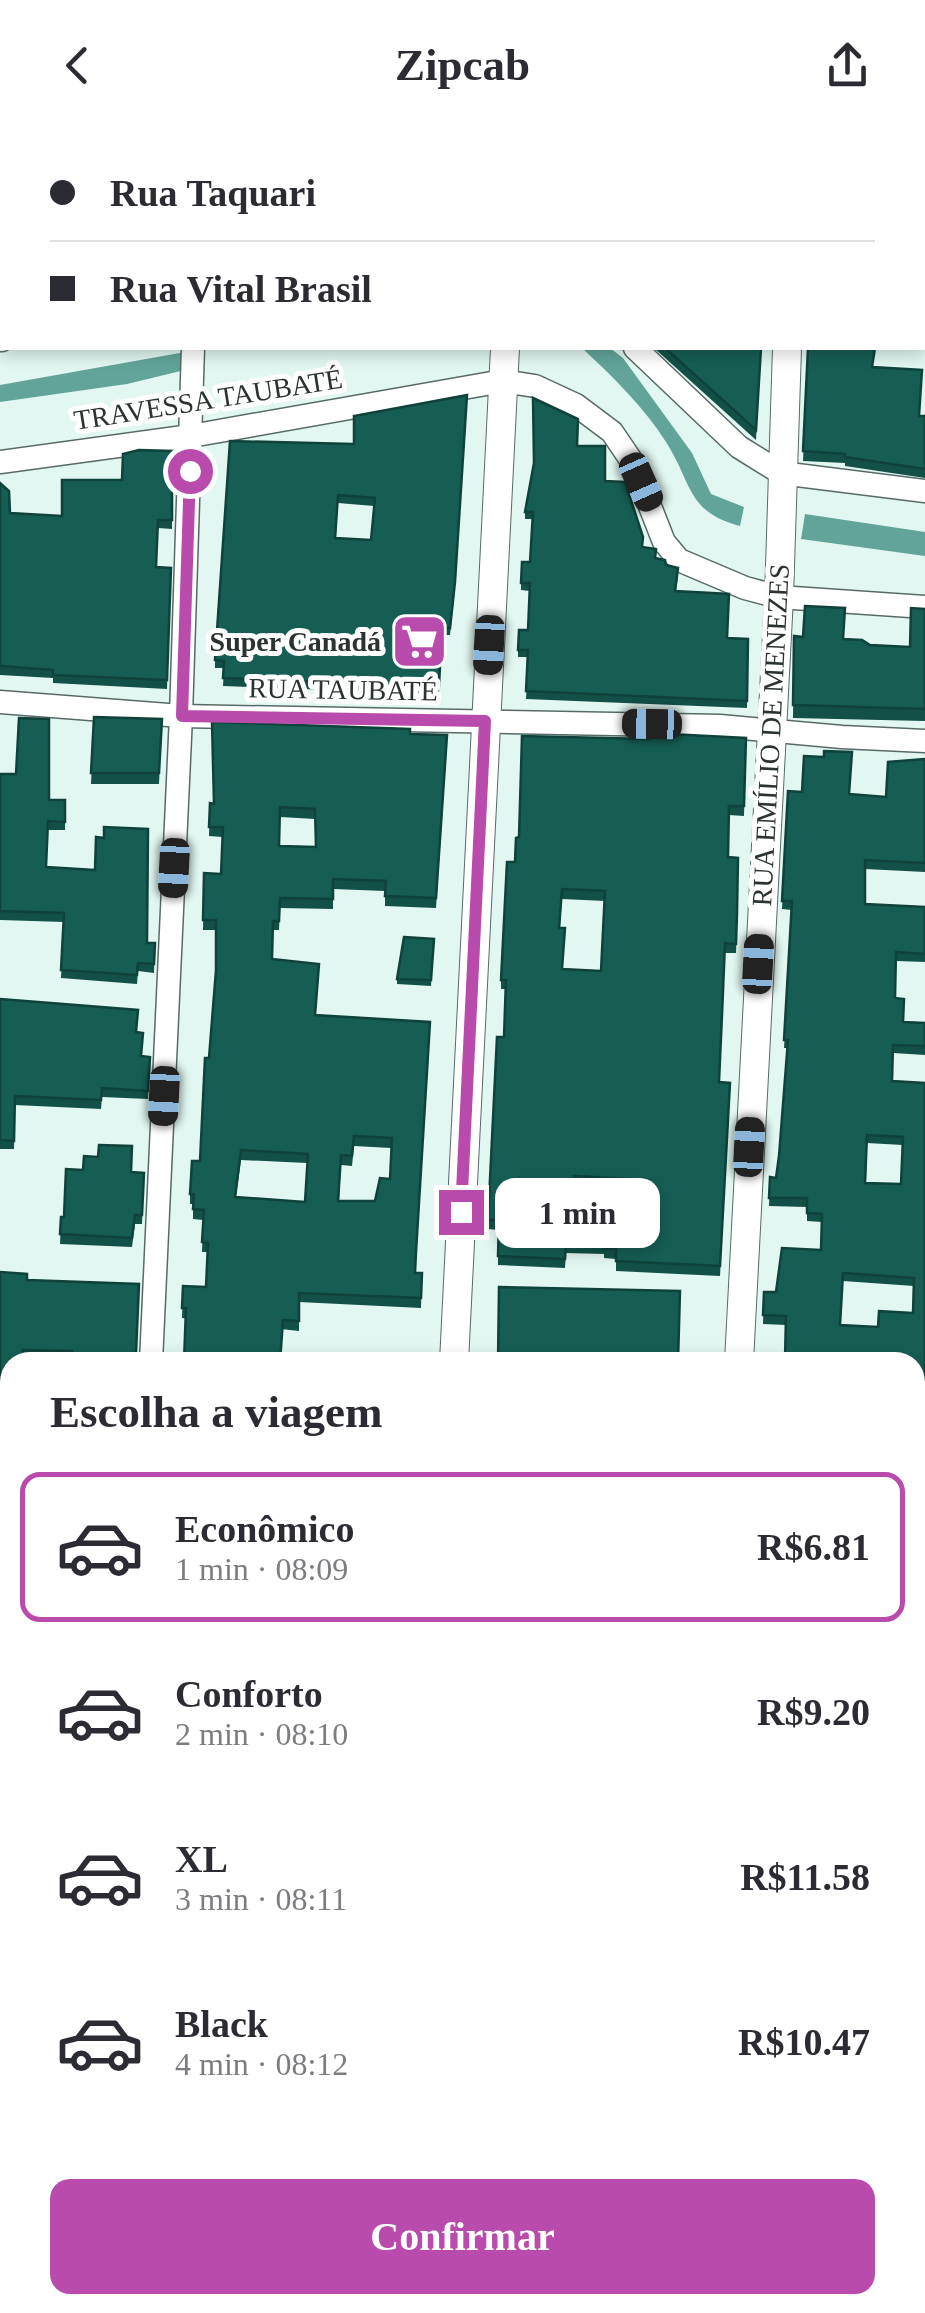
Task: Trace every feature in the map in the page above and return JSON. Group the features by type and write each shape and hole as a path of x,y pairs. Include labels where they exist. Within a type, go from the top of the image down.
{"street":[{"path":"151,1352 182,716 193,350"},
{"path":"454,1352 505,350"},
{"path":"637,350 739,447 781,472 925,491"},
{"name":"RUA EMÍLIO DE MENEZES","path":"740,1352 779,597 787,350"},
{"name":"TRAVESSA TAUBATÉ","path":"0,462 191,436 503,381 535,386 576,405 612,432 633,463 664,542 678,560 745,588 779,597 925,607"},
{"name":"RUA TAUBATÉ","path":"0,702 182,716 720,726 925,741"}],"shaded area":[{"path":"584,350 613,350 623,358 692,453 711,494 744,507 740,526 709,513 700,504 666,442 616,381"},
{"path":"191,351 189,369 127,384 0,402 0,385"},
{"path":"805,514 925,532 925,556 801,539"}],"building":[{"path":"667,350 761,350 756,430"},
{"path":"808,350 875,350 872,367 922,370 919,416 925,416 925,469 845,454 803,451"},
{"path":"467,395 455,582 450,628 442,627 439,686 223,678 224,661 215,660 230,441 354,444 354,416","holes":["338,495 375,498 371,540 335,538"]},
{"path":"533,398 578,419 577,446 605,446 605,481 625,482 643,537 642,547 656,549 655,558 678,568 675,591 729,594 727,638 748,639 747,701 526,691 528,650 518,650 519,630 528,630 530,583 521,583 522,562 530,562 533,512 525,512 534,463"},
{"path":"139,450 172,451 172,520 158,520 156,567 171,568 167,680 53,675 53,670 0,666 0,483 9,491 10,513 62,516 62,480 122,480 123,454"},
{"path":"805,606 845,608 843,639 910,647 911,608 925,609 925,709 793,705 794,636 803,637"},
{"path":"94,717 162,719 159,773 91,773"},
{"path":"19,718 49,719 49,800 65,800 65,822 48,821 46,867 95,870 96,837 104,838 104,827 148,829 147,943 155,943 154,964 138,963 137,975 61,970 64,913 0,911 0,774 16,774"},
{"path":"212,722 410,729 410,734 447,735 436,898 385,896 386,881 333,879 333,899 280,898 279,921 273,921 272,959 319,964 315,1015 430,1022 415,1273 422,1273 421,1298 299,1293 299,1321 283,1320 281,1352 184,1352 183,1286 206,1287 208,1243 202,1242 204,1210 193,1209 194,1194 190,1194 192,1161 200,1161 205,1058 209,1058 216,970 216,920 203,920 204,873 221,874 223,827 209,827 210,803 214,804","holes":["280,807 315,809 316,847 279,846","354,1136 392,1138 390,1179 380,1178 375,1201 338,1201 341,1155 352,1156","241,1150 308,1154 305,1202 235,1197"]},
{"path":"650,733 746,738 744,806 729,806 728,857 738,858 737,914 736,944 725,943 719,1082 730,1083 720,1266 616,1261 616,1249 566,1243 565,1259 498,1256 499,1220 488,1220 497,1037 504,1037 506,980 501,980 507,862 515,862 519,837 522,736 650,739","holes":["562,889 605,891 601,971 562,969","574,1176 645,1180 643,1216 628,1215 628,1220 580,1218 580,1213 571,1212"]},
{"path":"824,751 852,752 849,794 886,797 888,762 925,759 925,863 865,860 865,904 925,907 925,954 896,952 895,998 904,999 903,1022 925,1023 925,1046 893,1045 892,1081 925,1083 925,1352 785,1352 786,1316 763,1315 764,1292 776,1292 782,1248 821,1250 822,1214 807,1213 807,1198 769,1198 770,1177 776,1178 779,1156 788,1040 784,1040 792,901 782,901 788,791 802,792 804,756 824,757","holes":["867,1135 903,1137 901,1184 865,1183","843,1273 914,1278 913,1313 879,1311 878,1327 840,1325"]},
{"path":"404,937 434,939 431,980 397,979"},
{"path":"0,999 138,1010 136,1032 143,1033 141,1056 150,1057 148,1091 102,1088 101,1100 15,1096 14,1141 0,1140"},
{"path":"99,1145 132,1146 131,1172 144,1173 142,1215 135,1215 132,1238 60,1234 66,1169 83,1170 84,1156 98,1157"},
{"path":"0,1272 27,1274 27,1280 139,1284 136,1352 0,1352"},
{"path":"499,1287 680,1291 678,1352 498,1352"}],"place":[{"name":"Super Canadá","path":"420,641"}],"route":[{"path":"190,471 182,716 485,721 461,1212"}]}
